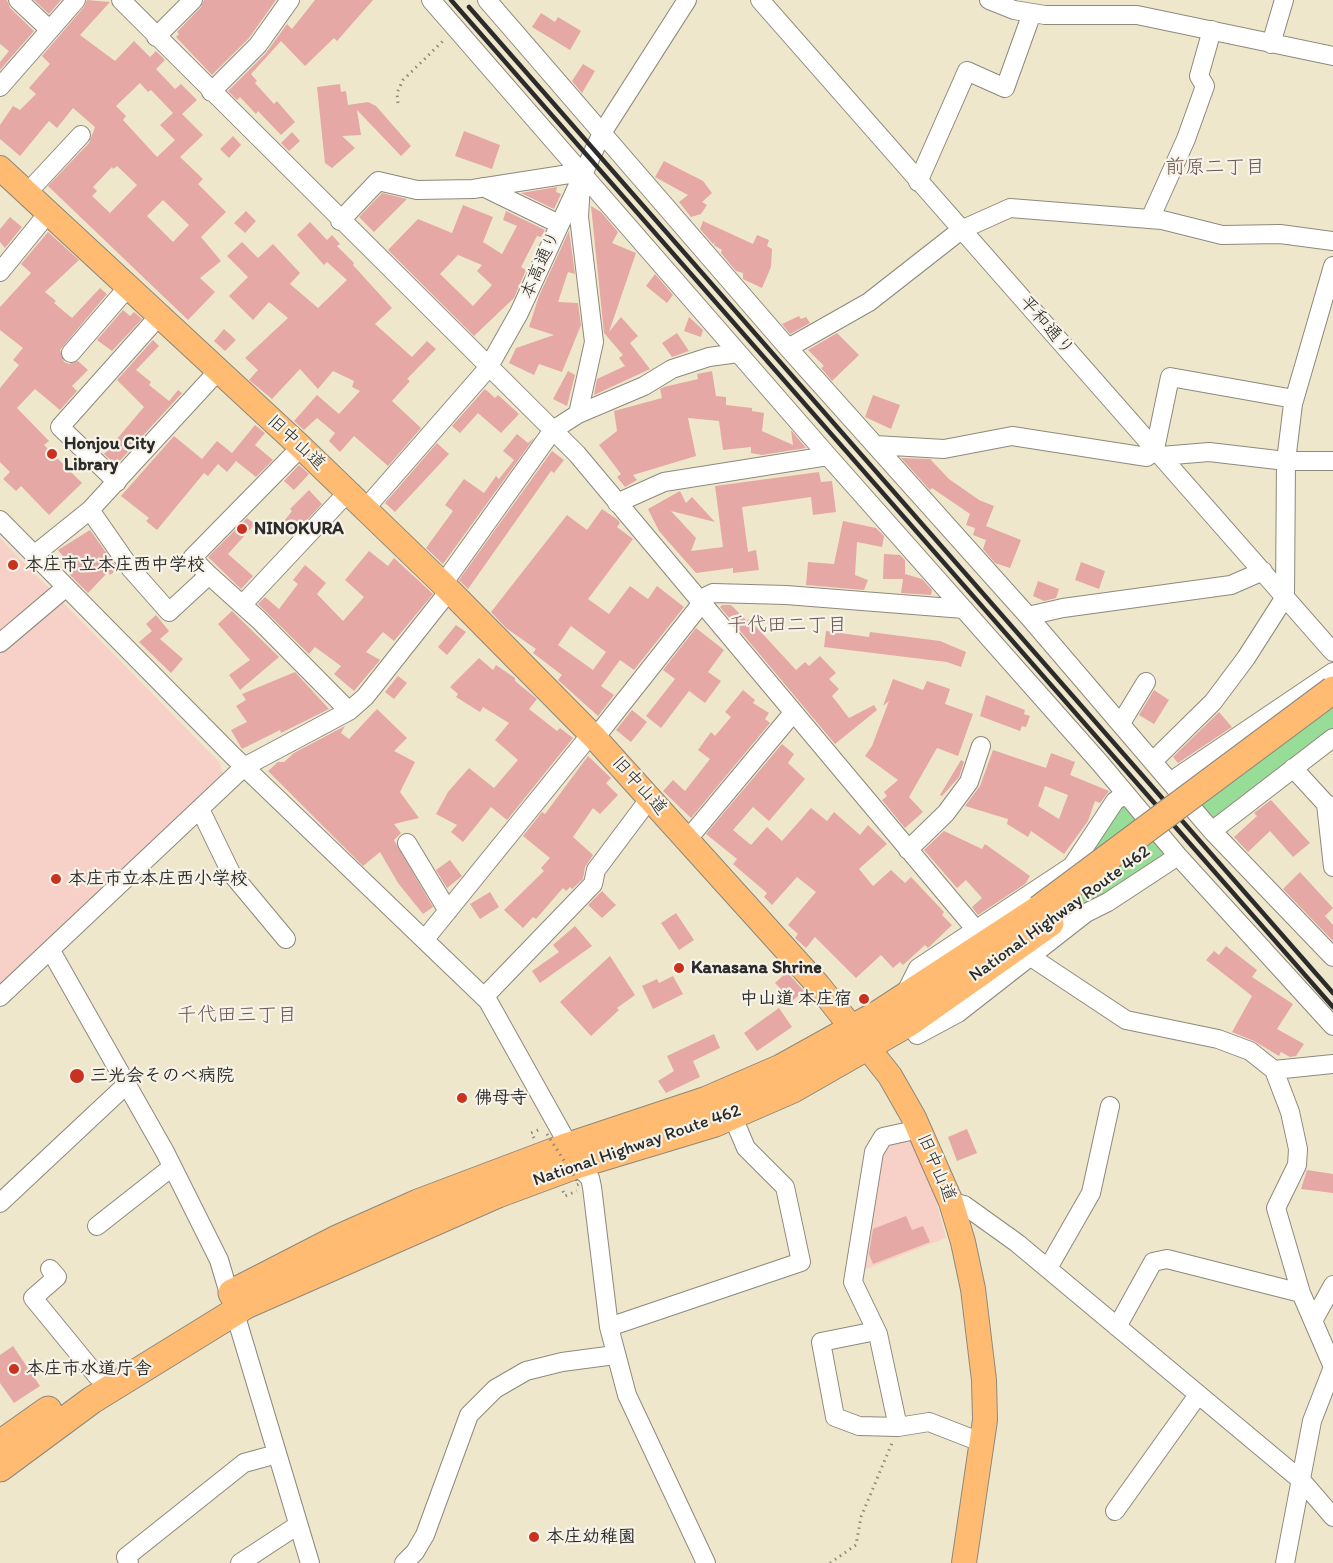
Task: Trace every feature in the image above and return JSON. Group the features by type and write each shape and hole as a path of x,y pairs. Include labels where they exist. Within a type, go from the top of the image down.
{"highway":[{"name":"National Highway Route 462","path":"1045,916 1333,690"},
{"name":"National Highway Route 462","path":"572,1163 653,1144 732,1116 793,1089 862,1038 1045,916 1333,712"},
{"name":"National Highway Route 462","path":"0,1444 142,1345 232,1303 572,1163 706,1100 781,1068 862,1038"},
{"name":"National Highway Route 462","path":"0,1468 92,1400 232,1303"}],"main road":[{"name":"旧中山道","path":"0,168 301,447 446,587 593,736 862,1038 900,1093 920,1129 951,1202 963,1242 980,1337 984,1380 983,1443 964,1563"}],"street":[{"path":"18,0 50,30"},
{"path":"0,87 76,0"},
{"path":"121,0 156,38 553,430 977,932"},
{"path":"156,38 193,0"},
{"path":"211,92 258,45 290,0"},
{"path":"431,0 1178,856 1333,1026"},
{"path":"487,0 788,348 1028,616 1212,831 1333,957"},
{"name":"本高通り","path":"365,509 488,368 519,313 582,172 602,133 687,0"},
{"name":"平和通り","path":"760,0 1333,652"},
{"path":"989,0 1014,10 1032,13 1137,15 1333,56"},
{"path":"1271,44 1284,0"},
{"path":"918,182 967,71 1005,88 1032,13"},
{"path":"1150,219 1186,139 1206,86 1199,76 1212,30"},
{"path":"27,193 81,135"},
{"path":"340,221 378,181 417,190 483,187 582,172"},
{"path":"578,414 594,342 579,216 582,172"},
{"path":"483,187 559,224"},
{"path":"788,348 869,303 961,230 1010,208 1150,219 1222,235 1280,234 1333,241"},
{"path":"0,272 50,212"},
{"path":"1153,761 1213,702 1246,658 1285,597 1286,461 1294,399 1327,307 1333,266"},
{"path":"71,353 128,286"},
{"path":"117,482 60,427 159,316"},
{"path":"0,997 244,767 349,711 365,697 446,587 553,430 578,414 644,386 672,369 709,357 738,353"},
{"path":"34,555 90,510 218,371"},
{"path":"1158,453 1170,377 1294,399"},
{"path":"875,445 944,449 1012,436 1147,457 1158,453 1209,452 1286,461 1333,461"},
{"path":"301,447 192,558 242,604 349,711"},
{"path":"617,503 664,482 828,456"},
{"path":"242,604 348,492"},
{"path":"90,510 131,569 170,612 209,575"},
{"path":"0,520 244,767 484,997 572,1163 615,1355 627,1395 706,1563"},
{"path":"1028,616 1063,608 1231,585 1263,571"},
{"path":"0,643 65,588"},
{"path":"425,939 593,736 700,602 713,593 786,595 964,609"},
{"path":"1170,782 1333,672"},
{"path":"1121,723 1146,682"},
{"path":"687,840 793,713"},
{"path":"1212,831 1333,738"},
{"path":"908,850 946,813 969,782 981,746"},
{"path":"1293,768 1329,805 1333,867"},
{"path":"1126,794 1115,801 1072,866 977,932 918,968 906,1010 917,1035 958,1013 1086,913 1108,902 1178,856"},
{"path":"484,997 593,884 596,870 650,798"},
{"path":"200,809 231,873 285,939"},
{"path":"407,843 448,911"},
{"path":"51,951 172,1167 219,1260 310,1563"},
{"path":"1031,957 1126,1020 1218,1040 1250,1052 1274,1070 1290,1112 1298,1149 1297,1165 1276,1208 1301,1293 1333,1367 1312,1421 1285,1563"},
{"path":"1274,1070 1333,1064"},
{"path":"2,1202 126,1085"},
{"path":"1047,1268 1091,1193 1110,1106"},
{"path":"609,1327 801,1262 784,1187 746,1149 732,1116"},
{"path":"898,1427 876,1331 853,1282 874,1152 883,1137 920,1129"},
{"path":"97,1226 172,1167"},
{"path":"951,1202 964,1205 1047,1268 1302,1481 1333,1517"},
{"path":"1117,1327 1153,1262 1167,1259 1301,1293"},
{"path":"50,1269 57,1277 33,1298 97,1376"},
{"path":"1313,1321 1333,1285"},
{"path":"876,1331 821,1342 835,1416 859,1426 898,1427 928,1422 983,1443"},
{"path":"404,1563 415,1552 424,1535 469,1415 495,1389 526,1371 562,1362 615,1355"},
{"path":"1115,1512 1198,1395"},
{"path":"129,1563 126,1557 244,1463 277,1454"},
{"path":"240,1563 298,1525"}],"path":[{"path":"398,103 397,93 403,80 456,28"},
{"path":"534,1138 531,1133 546,1127"},
{"path":"572,1163 579,1184 572,1163"},
{"path":"830,1563 856,1545 861,1517 898,1427"}],"shaded area":[{"name":"本庄市立本庄西小学校","path":"0,538 219,762 223,774 0,985"},
{"path":"908,1135 935,1197 946,1238 858,1272 883,1147"}],"green space":[{"path":"1333,676 1333,731 1213,821 1178,780"},
{"path":"1125,805 1169,854 1068,922 1044,892 1115,808"}],"building":[{"path":"0,0 7,0 10,8 34,31 0,70 0,62 9,51 0,44"},
{"path":"34,0 61,0 49,14"},
{"path":"87,0 110,2 80,35 115,61 134,41 150,57 156,51 165,60 156,69 175,89 181,84 197,100 182,114 203,135 180,157 203,179 198,184 226,212 201,237 221,261 200,278 215,292 188,320 48,186 89,143 95,127 73,108 57,128 49,121 20,156 0,139 0,125 13,106 20,110 36,94 29,88 50,64 42,56 84,7","holes":["140,83 148,92 151,90 173,113 160,125 175,140 157,157 123,120 126,116 116,106","117,166 137,185 110,213 92,196 97,191 93,187 112,167 113,169","163,200 189,225 173,242 147,216"]},
{"path":"204,0 276,0 249,38 212,75 176,37 179,34 177,32 201,7"},
{"path":"315,0 373,0 337,41 334,38 305,66 281,41 251,74 257,81 255,83 274,104 277,101 295,122 281,135 258,111 256,114 240,97 237,100 228,91 266,53 287,24 292,29"},
{"path":"541,13 555,22 558,17 581,31 570,50 532,27"},
{"path":"583,64 595,71 582,93 572,81"},
{"path":"340,84 341,92 346,91 348,105 368,102 376,106 411,146 401,156 357,110 361,135 342,136 355,148 332,168 325,163 317,87"},
{"path":"464,131 500,145 492,169 455,156"},
{"path":"292,132 300,141 289,151 281,143"},
{"path":"233,136 241,145 229,158 220,149"},
{"path":"664,161 703,181 712,193 702,202 707,205 701,214 691,217 679,202 688,195 655,177"},
{"path":"557,187 556,192 561,194 554,209 521,193"},
{"path":"382,193 407,199 374,232 359,217"},
{"path":"463,205 493,217 483,242 502,254 517,226 503,220 506,211 545,230 541,237 537,236 521,267 526,270 514,298 474,336 388,250 418,219 452,233","holes":["458,255 482,265 477,271 492,285 473,306 440,274"]},
{"path":"591,206 601,212 618,232 612,243 636,253 609,332 621,317 638,336 630,343 650,369 594,395 597,379 625,366 619,358 623,355 604,333"},
{"path":"246,211 256,221 245,233 234,223"},
{"path":"10,217 22,227 5,248 0,242 0,229"},
{"path":"703,221 753,244 757,235 769,240 767,246 772,249 771,267 762,288 743,279 743,273 736,271 721,253 722,250 714,245 715,242 713,244 700,229"},
{"path":"310,222 327,240 332,235 340,244 337,246 392,308 375,324 412,357 427,341 436,349 407,379 410,381 392,401 421,428 388,466 354,436 340,452 329,441 335,433 317,418 304,430 294,421 317,395 339,414 360,391 352,387 354,381 333,371 318,389 300,369 272,399 249,380 258,370 245,358 288,318 269,302 253,320 229,296 248,277 227,256 242,242 258,258 273,244 300,273 290,284 318,308 347,280 327,262 324,265 297,235"},
{"path":"569,231 575,274 568,272 558,302 578,303 581,325 562,372 539,364 534,375 509,363 516,348 554,335 529,327 539,296"},
{"path":"48,232 79,260 45,292 56,301 54,303 72,318 100,288 107,294 60,350 64,362 69,364 78,361 88,370 72,386 77,391 60,410 35,389 17,408 49,441 44,445 82,483 49,515 21,486 16,491 3,479 10,472 0,462 0,388 19,365 13,360 23,348 0,330 0,307 31,273 21,264"},
{"path":"655,274 673,295 667,303 646,286"},
{"path":"123,310 130,316 134,312 142,319 112,351 97,340"},
{"path":"799,316 801,319 806,317 810,323 790,334 782,324"},
{"path":"689,317 703,330 701,337 684,331"},
{"path":"224,329 236,340 225,351 214,341"},
{"path":"677,333 689,351 672,357 662,343"},
{"path":"837,333 859,355 832,381 821,368 824,366 808,350"},
{"path":"153,340 159,346 136,370 151,382 149,385 169,401 178,390 182,393 116,465 104,454 144,407 117,380"},
{"path":"568,371 575,375 567,406 553,399"},
{"path":"712,371 716,396 726,397 726,405 752,408 752,411 764,413 762,431 793,445 791,430 806,448 762,455 751,453 751,447 723,450 719,421 688,418 696,456 633,475 637,480 625,487 617,477 621,474 599,445 617,431 614,411 662,398 660,389 698,379 697,374"},
{"path":"485,389 495,398 498,395 519,414 501,433 478,413 460,433 452,426"},
{"path":"873,395 900,405 891,429 865,417"},
{"path":"255,425 265,433 255,445 273,460 256,477 236,461 227,472 218,464 208,476 204,473 157,530 146,521 149,518 121,496 174,436 202,459 217,441 232,453"},
{"path":"517,434 528,443 535,437 443,564 426,548 453,511 445,505 464,479 484,493 496,476 499,479 514,460 503,451"},
{"path":"437,443 449,454 395,512 385,503"},
{"path":"552,451 564,460 554,473 551,471 468,589 459,580"},
{"path":"901,458 930,459 949,479 979,500 994,506 986,526 1021,540 1010,568 995,563 983,549 986,540 973,535 975,528 966,525 970,514 932,488 930,490"},
{"path":"299,465 309,474 294,490 284,481"},
{"path":"819,472 821,482 832,481 836,512 813,515 811,497 742,507 748,552 756,550 759,570 733,573 733,568 696,573 659,531 648,509 680,491 686,503 692,497 715,522 671,511 696,538 691,551 723,547 715,486"},
{"path":"309,490 322,504 293,535 281,525 292,511 290,509"},
{"path":"602,509 618,520 620,523 617,527 633,539 588,599 609,614 630,586 648,599 657,586 684,607 634,670 620,660 601,686 614,695 598,716 558,680 562,675 533,653 536,649 506,628 491,612 567,515 587,530","holes":["571,626 606,652 593,670 558,645"]},
{"path":"247,518 255,524 228,554 253,576 241,589 208,557"},
{"path":"843,521 876,528 884,536 882,547 857,542 855,575 868,580 864,590 806,585 808,562 834,564"},
{"path":"90,530 118,569 110,575 108,572 88,593 70,575 74,570 58,550"},
{"path":"369,551 388,566 394,558 433,594 394,641 383,632 366,652 380,660 354,691 334,674 341,666 315,647 309,654 258,604 265,597 279,609 298,584 293,580 305,565 326,583 317,594 343,621 364,597 345,580"},
{"path":"884,554 900,555 905,560 905,574 922,579 932,590 931,595 901,593 903,579 883,579"},
{"path":"1081,562 1105,571 1099,589 1075,580"},
{"path":"1038,581 1059,589 1056,598 1044,601 1033,596"},
{"path":"731,605 747,621 749,619 796,670 805,662 809,666 820,656 836,673 829,679 839,689 832,696 849,718 874,705 877,710 835,744 720,607"},
{"path":"232,611 279,657 240,690 229,675 250,660 218,624"},
{"path":"156,615 169,631 160,639 183,659 171,673 139,642 152,631 146,624"},
{"path":"456,625 466,632 447,655 438,647"},
{"path":"696,628 724,650 708,672 721,681 705,703 689,691 661,728 646,716 675,679 663,670"},
{"path":"826,631 869,637 870,632 940,641 966,652 961,667 947,662 824,647"},
{"path":"479,658 493,670 496,665 515,678 515,681 537,699 529,709 557,731 560,728 573,738 507,820 491,807 463,842 451,832 457,825 436,814 448,792 469,768 494,788 518,760 495,740 509,723 483,707 480,712 456,697 458,694 450,687"},
{"path":"295,672 329,709 242,749 231,730 247,722 236,706 246,700 242,694"},
{"path":"398,676 407,683 394,699 385,692"},
{"path":"893,679 923,690 927,681 950,689 945,704 973,714 958,756 937,748 909,797 923,812 905,828 882,800 887,796 884,792 898,780 865,756 872,746 889,701 883,706"},
{"path":"743,690 755,700 753,703 769,713 765,719 770,723 691,818 663,791 673,780 685,791 710,759 698,750 711,732 715,736 731,717 725,712"},
{"path":"1154,690 1169,700 1154,724 1139,715"},
{"path":"986,695 1025,710 1024,714 1030,716 1026,727 1022,726 1020,731 980,716"},
{"path":"377,709 407,738 394,751 415,762 400,792 419,818 394,824 401,833 394,840 433,907 423,914 398,883 380,852 363,866 268,771 278,762 284,762 294,753 345,726 341,733 349,739"},
{"path":"632,710 647,722 631,742 616,730"},
{"path":"1219,712 1232,727 1178,763 1173,757"},
{"path":"782,744 794,754 788,763 805,779 769,821 753,807 733,830 751,845 767,827 782,841 811,808 827,821 834,812 860,835 868,825 887,844 859,869 873,886 891,870 905,883 911,877 944,912 942,915 952,925 928,948 925,945 903,965 900,962 893,968 881,955 856,978 815,937 806,948 795,938 798,934 788,925 816,892 797,877 772,905 764,897 767,893 733,864 737,859 706,834"},
{"path":"993,750 1046,768 1051,753 1075,762 1070,775 1109,791 1100,803 1095,801 1088,821 1064,854 1031,831 1028,837 1007,824 1008,819 965,806 980,786","holes":["1045,786 1068,795 1059,819 1038,806"]},
{"path":"588,756 611,778 606,783 618,795 600,814 593,808 573,837 593,855 585,867 583,879 572,889 570,887 566,891 563,888 536,919 533,917 523,928 504,910 544,871 541,868 550,858 523,836 542,812 545,814"},
{"path":"961,760 964,762 959,777 942,796 940,795"},
{"path":"1271,800 1310,843 1293,857 1270,831 1248,852 1234,837 1257,816 1254,813"},
{"path":"944,831 982,849 985,844 1030,876 1025,884 978,915 972,907 982,898 966,880 957,888 924,850"},
{"path":"450,860 462,876 447,888 436,870"},
{"path":"1300,872 1333,908 1325,916 1333,925 1333,941 1283,889"},
{"path":"602,891 616,905 602,918 588,905"},
{"path":"490,892 499,907 480,919 470,904"},
{"path":"676,913 694,940 679,950 661,923"},
{"path":"575,926 592,946 540,983 532,971 559,952 553,945"},
{"path":"1226,946 1257,970 1252,977 1293,1004 1277,1029 1304,1044 1296,1056 1290,1057 1281,1052 1279,1056 1254,1041 1232,1032 1252,996 1206,960 1214,951 1219,955"},
{"path":"610,956 635,995 617,1008 619,1010 591,1036 560,1002"},
{"path":"787,972 804,991 792,1001 775,983"},
{"path":"673,976 683,994 653,1009 642,986 657,979 659,983"},
{"path":"779,1008 792,1027 757,1051 744,1033"},
{"path":"714,1034 720,1048 693,1061 700,1077 666,1093 658,1081 674,1071 667,1056"},
{"path":"967,1129 977,1153 957,1161 948,1137"},
{"path":"1307,1170 1333,1174 1333,1193 1301,1189"},
{"path":"906,1216 912,1230 923,1226 930,1242 873,1264 869,1254 873,1229"},
{"name":"本庄市水道庁舎","path":"13,1346 40,1386 14,1403 0,1383 0,1355"}],"railway":[{"path":"451,0 1333,1007"},
{"path":"469,7 1333,993"}],"place":[{"name":"Honjou City Library","path":"52,454"},
{"name":"NINOKURA","path":"242,529"},
{"name":"本庄市立本庄西中学校","path":"13,565"},
{"name":"本庄市立本庄西小学校","path":"56,879"},
{"name":"Kanasana Shrine","path":"679,968"},
{"name":"中山道 本庄宿","path":"864,999"},
{"name":"三光会そのべ病院","path":"77,1076"},
{"name":"佛母寺","path":"462,1098"},
{"name":"本庄市水道庁舎","path":"14,1369"},
{"name":"本庄幼稚園","path":"534,1537"}],"district":[{"name":"前原二丁目","path":"1215,168"},
{"name":"千代田二丁目","path":"787,626"},
{"name":"千代田三丁目","path":"237,1016"}]}
